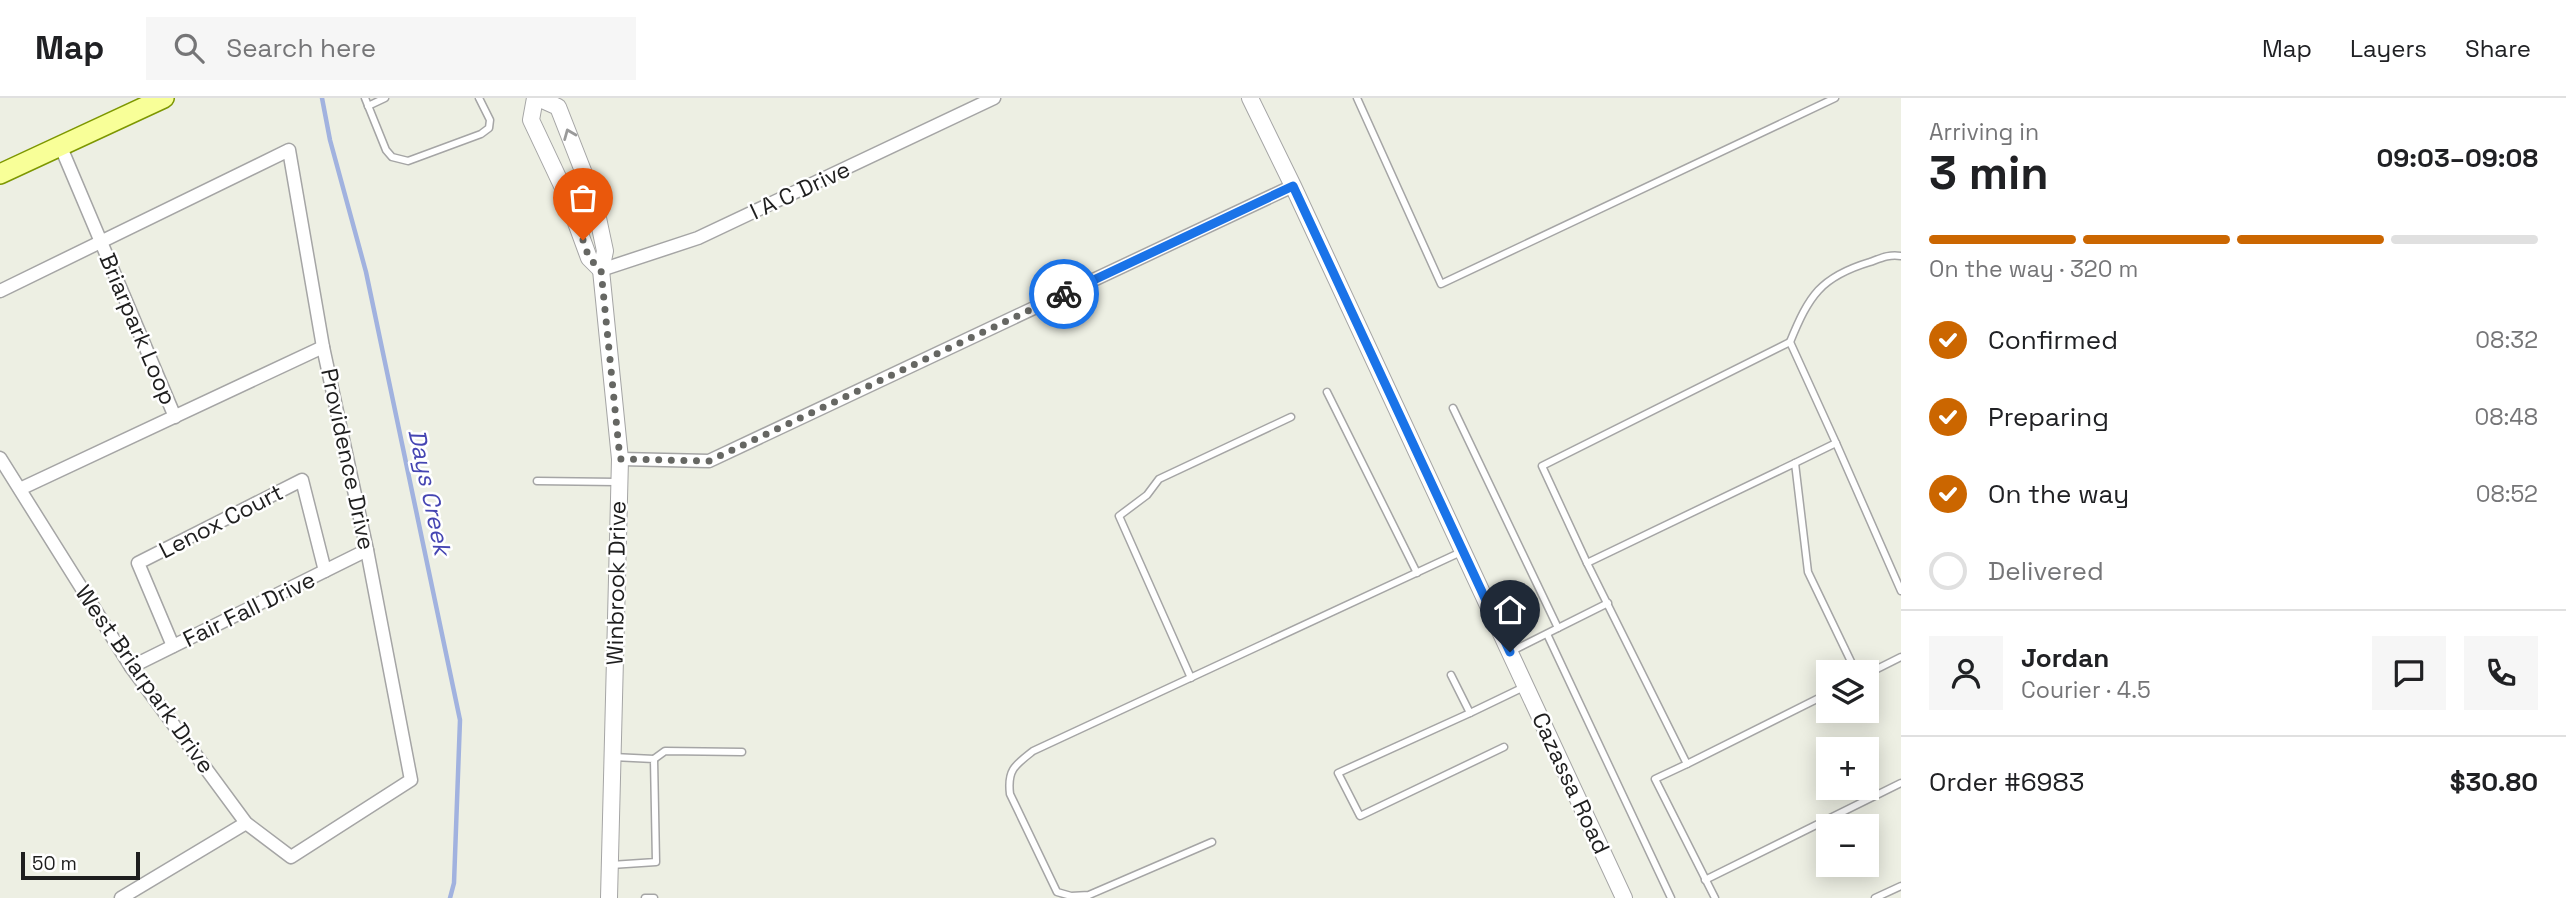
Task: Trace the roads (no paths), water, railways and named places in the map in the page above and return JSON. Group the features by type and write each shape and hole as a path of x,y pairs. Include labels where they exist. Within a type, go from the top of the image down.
{"main road":[{"path":"0,174 164,98"}],"street":[{"name":"Winbrook Drive","path":"601,270 589,258 564,190 531,120 536,98 558,107 581,164 605,251 601,270 620,459 609,898"},
{"name":"I A C Drive","path":"601,270 698,238 994,98"},
{"name":"Cazassa Road","path":"1250,98 1624,898"},
{"name":"Briarpark Loop","path":"60,145 175,417"},
{"name":"Providence Drive","path":"100,241 289,150 323,347 367,550 411,780 292,857 246,823"},
{"path":"620,459 709,461 1293,186"},
{"name":"Briarpark Loop","path":"0,291 100,241"},
{"name":"Briarpark Loop","path":"20,489 323,347"},
{"name":"West Briarpark Drive","path":"0,458 131,667 246,823"},
{"name":"Lenox Court","path":"173,646 138,563 302,480 325,571"},
{"name":"Fair Fall Drive","path":"131,667 367,550"},
{"path":"121,898 246,823"}],"lane":[{"path":"365,98 386,150 392,157 408,161 481,134 489,128 490,120 479,98"},
{"path":"368,106 385,98"},
{"path":"1357,98 1441,284 1835,98"},
{"path":"1687,764 1542,467 1790,342 1804,309 1824,282 1891,254 1901,256"},
{"path":"1790,342 1901,591"},
{"path":"1327,392 1417,573"},
{"path":"1453,408 1558,628"},
{"path":"1191,678 1119,516 1147,495 1159,479 1291,416"},
{"path":"1587,563 1836,443"},
{"path":"1795,463 1808,572 1850,660"},
{"path":"537,481 619,482"},
{"path":"1212,842 1089,895 1071,896 1057,892 1010,794 1008,782 1014,766 1033,751 1463,551"},
{"path":"1510,652 1608,603"},
{"path":"1546,634 1671,898"},
{"path":"1879,668 1901,657"},
{"path":"1451,675 1469,713"},
{"path":"1504,747 1360,816 1338,773 1526,686"},
{"path":"1714,898 1655,779 1816,700"},
{"path":"612,757 654,759 665,751 742,752"},
{"path":"610,865 656,862 654,759"},
{"path":"1704,880 1901,783"},
{"path":"1875,898 1901,886"},
{"path":"645,898 654,898"}],"waterway":[{"name":"Days Creek","path":"322,98 330,140 366,272 460,720 454,883 450,898"}]}
